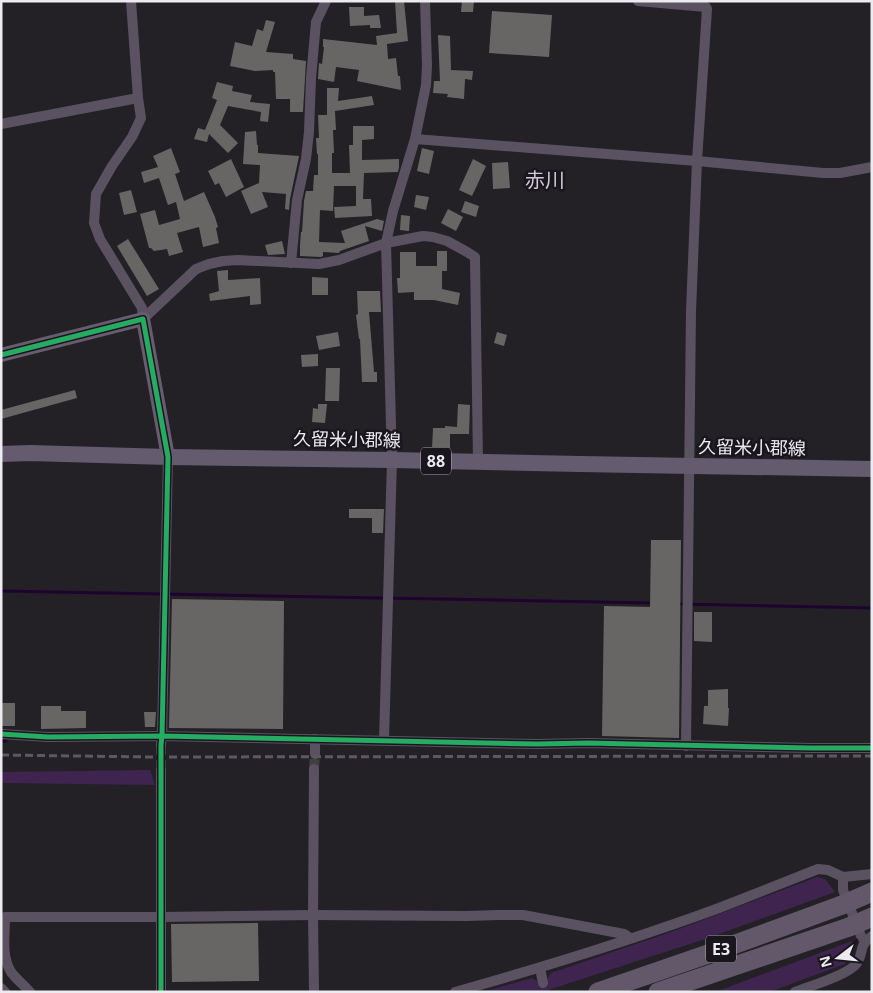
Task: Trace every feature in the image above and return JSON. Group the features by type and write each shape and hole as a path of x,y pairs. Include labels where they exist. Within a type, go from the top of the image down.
{"highway":[{"name":"E3","path":"598,992 711,953 842,905 872,892"},
{"name":"E3","path":"658,992 849,927 872,917"}],"main road":[{"name":"久留米小郡線","path":"1,454 30,453 872,470"}],"street":[{"path":"132,1 141,118 132,137 96,194 94,224 100,239 142,308 168,457 161,740"},
{"path":"291,263 297,200 310,132 316,22 326,1"},
{"path":"384,740 392,460 386,243 393,211 415,139 426,85 425,1"},
{"path":"638,1 706,7 707,9 697,161 691,311 686,746"},
{"path":"1,124 138,98"},
{"path":"415,139 697,161 822,173 840,173 872,167"},
{"path":"1,355 143,319 196,269 209,264 230,260 319,264 339,260 386,243 423,236 433,237 447,241 475,257 478,462"},
{"path":"1,734 161,740 315,739 872,748"},
{"path":"315,739 315,754"},
{"path":"314,769 314,992"},
{"path":"161,770 161,992"},
{"path":"455,992 540,968 630,938 718,908 818,869 828,870 843,876 872,874"},
{"path":"795,992 852,968 859,958 861,947 868,938 861,936 843,890 843,876"},
{"path":"30,992 6,963 5,918 523,915 624,934 630,938"},
{"path":"540,968 543,983"},
{"path":"1,988 5,992"}],"shaded area":[{"path":"150,770 155,785 1,783 1,772"},
{"path":"817,877 825,879 835,892 708,938 542,992 483,992 532,978 543,985 551,973 674,931"},
{"path":"852,941 853,953 845,964 769,992 715,992"}],"building":[{"path":"395,1 404,1 408,41 387,44 388,59 396,58 401,90 357,81 359,70 336,67 334,82 318,79 319,63 322,64 323,39 377,45 376,36 397,33"},
{"path":"462,1 474,1 473,12 461,12"},
{"path":"349,7 364,7 364,16 379,15 381,28 370,28 370,25 350,26"},
{"path":"492,11 552,15 549,57 489,53"},
{"path":"266,20 275,22 266,52 293,54 293,59 306,61 303,112 290,112 290,99 276,99 275,72 273,70 255,71 230,66 235,42 252,46 257,29 263,31"},
{"path":"438,35 450,36 451,70 473,71 472,80 465,79 464,99 447,97 448,94 433,93 434,81 440,81"},
{"path":"217,82 233,86 232,91 252,95 250,102 270,104 268,122 260,121 261,112 228,106 220,125 238,143 228,153 209,134 207,142 194,139 198,128 205,130 217,100 212,98"},
{"path":"327,88 339,88 338,101 372,96 374,105 335,111 336,130 333,130 334,153 332,153 332,173 350,173 349,145 353,145 353,126 374,126 374,139 362,140 362,160 399,159 399,167 398,172 364,173 363,199 371,199 372,216 335,218 334,207 356,206 356,186 334,186 333,211 320,210 319,242 345,243 341,231 377,219 384,221 382,231 365,226 369,241 339,253 323,252 321,257 300,256 306,191 313,191 314,175 318,175 316,138 319,138 318,115 327,115"},
{"path":"256,131 258,153 299,156 289,210 285,209 286,194 262,192 268,207 251,214 241,191 259,183 260,165 243,164 245,132"},
{"path":"171,148 180,172 175,174 184,201 204,192 218,227 216,228 219,243 203,247 199,227 177,233 183,252 169,256 167,249 154,251 149,248 140,214 155,210 159,225 180,219 176,202 168,205 159,178 144,183 141,172 158,167 153,156"},
{"path":"422,148 434,151 429,174 417,171"},
{"path":"231,159 244,187 226,197 219,183 215,185 208,171"},
{"path":"473,159 486,166 472,196 459,190"},
{"path":"508,162 510,188 493,189 492,163"},
{"path":"131,190 137,212 124,215 119,193"},
{"path":"416,195 429,197 426,210 414,207"},
{"path":"465,201 479,206 476,217 461,212"},
{"path":"448,209 463,217 456,231 441,223"},
{"path":"401,215 410,216 409,231 400,230"},
{"path":"128,239 159,289 147,296 117,246"},
{"path":"282,241 285,254 268,255 265,245"},
{"path":"437,251 447,251 447,271 442,271 442,289 460,293 458,305 434,300 414,300 414,292 398,293 397,278 400,278 400,252 416,252 416,266 437,266"},
{"path":"228,270 228,280 260,278 261,304 250,305 250,296 210,301 209,294 219,291 217,271"},
{"path":"312,277 328,278 328,295 312,295"},
{"path":"357,291 380,291 381,312 369,312 374,372 377,372 377,382 362,382 360,339 356,315 358,314"},
{"path":"338,332 340,346 319,350 316,336"},
{"path":"497,332 507,335 504,346 494,343"},
{"path":"318,354 318,366 302,367 301,355"},
{"path":"326,368 340,368 339,401 325,401"},
{"path":"75,390 77,398 1,419 1,410"},
{"path":"318,404 327,404 325,423 312,422 313,408 318,409"},
{"path":"458,404 470,405 469,434 450,434 450,450 432,449 433,428 457,427"},
{"path":"349,509 384,509 383,533 372,533 372,518 349,518"},
{"path":"651,540 681,540 679,738 602,736 604,606 650,607"},
{"path":"172,599 284,601 283,729 169,728"},
{"path":"694,612 712,612 712,642 694,641"},
{"path":"728,689 728,726 703,724 704,706 708,706 708,690"},
{"path":"1,703 15,703 15,726 1,726"},
{"path":"41,706 61,706 61,711 86,711 86,728 41,729"},
{"path":"144,712 156,712 155,727 145,727"},
{"path":"258,923 259,981 172,982 171,924"}],"waterway":[{"path":"1,591 653,603"},
{"path":"677,604 872,608"},
{"path":"1,741 6,741"}],"tunnel":[{"path":"161,745 161,770"},
{"path":"314,769 315,754"}],"railway":[{"path":"1,755 151,757 872,756"}],"cycle path":[{"path":"1,355 143,319 168,457 161,745 161,992"},
{"path":"1,734 48,737 162,736 537,744 588,743 872,748"}],"district":[{"name":"赤川","path":"545,179"}]}
